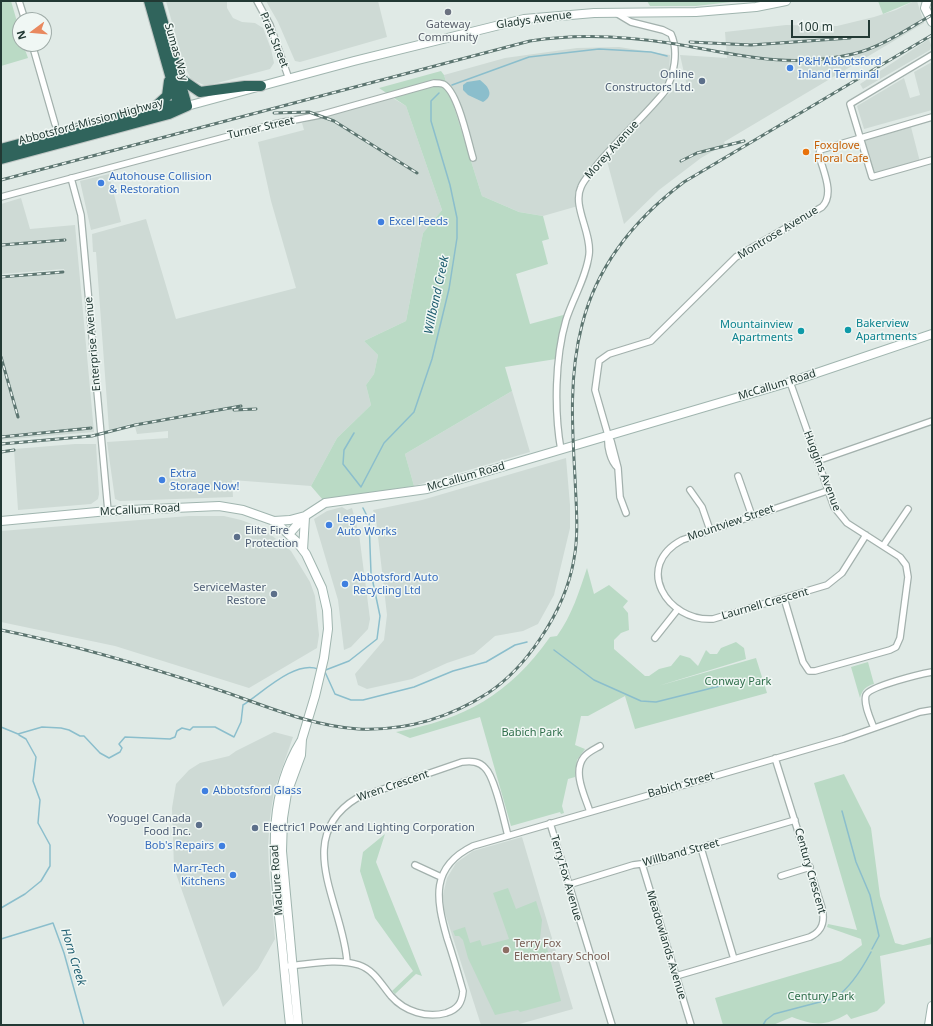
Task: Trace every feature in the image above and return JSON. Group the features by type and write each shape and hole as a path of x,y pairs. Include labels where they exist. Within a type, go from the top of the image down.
{"highway":[{"name":"Sumas Way","path":"149,1 185,105"},
{"name":"Sumas Way","path":"157,1 162,36"},
{"path":"162,36 180,76 195,90 204,92 244,86 261,86"},
{"path":"154,108 165,99 169,91 162,36"},
{"name":"Abbotsford-Mission Highway","path":"1,149 154,108 185,105"},
{"name":"Abbotsford-Mission Highway","path":"1,159 169,114 185,105"}],"main road":[{"name":"Gladys Avenue","path":"185,105 501,24 548,16 696,12 756,6 786,1"},
{"path":"932,5 927,1 925,8 932,22"},
{"name":"McCallum Road","path":"1,521 108,511 219,506 243,510 274,522 289,534 305,516 325,503 427,489 790,382 932,334"},
{"path":"274,522 305,516 303,550"},
{"name":"Maclure Road","path":"289,534 303,550 318,578 327,610 328,629 316,696 302,739 286,772 275,818 274,851 288,966 298,1025"},
{"name":"Maclure Road","path":"288,966 290,1025"},
{"path":"929,1025 932,1006"}],"street":[{"path":"19,1 22,12"},
{"name":"Pratt Street","path":"258,1 270,25 289,79"},
{"name":"Morey Avenue","path":"561,450 558,427 559,358 567,319 587,266 590,253 588,234 579,205 580,188 612,147 665,92 670,81 675,52 671,34 663,30 631,22 616,13"},
{"path":"34,52 55,124"},
{"path":"932,55 850,104 872,177 932,160"},
{"name":"Turner Street","path":"1,197 274,124 320,115 434,83 443,84 450,91 456,101 473,158"},
{"name":"Montrose Avenue","path":"608,436 595,390 599,360 609,354 651,341 736,257 822,207 828,200 828,193 819,151 932,117"},
{"name":"Enterprise Avenue","path":"71,178 81,215 108,511"},
{"name":"Huggins Avenue","path":"784,598 803,662 809,670 821,670 896,647 900,638 908,577 906,566 900,557 840,516 834,507 827,491 790,382"},
{"path":"817,461 932,421"},
{"path":"608,436 607,442 614,465 618,468 620,497 626,513"},
{"path":"738,476 752,516"},
{"path":"690,490 702,507 710,530"},
{"name":"Mountview Street","path":"658,580 661,560 673,545 710,530 827,491"},
{"path":"883,546 908,509"},
{"name":"Laurnell Crescent","path":"658,580 666,598 678,609 694,618 713,619 819,588 836,579 842,573 866,535"},
{"path":"655,638 678,609"},
{"path":"874,728 865,699 868,692 879,687 932,672"},
{"name":"Babich Street","path":"288,966 347,962 360,966 371,972 381,982 391,996 401,1005 412,1011 426,1015 439,1015 452,1011 458,1007 463,1000 463,991 440,911 439,888 441,877 454,858 463,851 473,846 874,728 911,714 932,710"},
{"path":"590,812 579,776 579,768 585,755 600,746"},
{"name":"Century Crescent","path":"676,976 810,937 820,929 824,916 775,758"},
{"name":"Wren Crescent","path":"347,962 346,948 327,884 324,857 325,840 329,825 336,814 345,805 363,796 462,762 471,761 478,763 490,774 508,836"},
{"name":"Willband Street","path":"568,885 633,865 702,848 795,820"},
{"name":"Terry Fox Avenue","path":"550,823 612,1025"},
{"path":"702,848 734,959"},
{"name":"Meadowlands Avenue","path":"642,864 691,1025"},
{"path":"416,865 441,877"},
{"path":"781,876 810,867"}],"shaded area":[{"path":"166,1 227,1 227,8 233,18 242,22 255,23 263,28 271,49 274,63 270,69 206,86 191,79 184,65"},
{"path":"266,1 378,1 387,37 300,62 295,61 278,22"},
{"path":"917,1 924,23 724,142 725,144 701,158 659,190 624,224 607,161 664,98 674,90 687,86 680,55 727,58 725,32 786,25 837,26 896,10"},
{"path":"929,39 931,45 930,50 863,89 860,84"},
{"path":"619,47 670,55 669,74 659,94 604,152 583,179 578,206 543,216 519,212 482,196 444,75 505,58 577,48"},
{"path":"932,62 932,110 864,129 857,106 904,78 910,98 920,95 914,72"},
{"path":"391,97 406,106 442,210 423,233 406,321 364,341 378,355 374,374 366,385 371,405 337,438 311,486 232,480 233,497 120,501 115,499 107,442 168,438 168,431 137,434 134,423 109,430 96,252 93,252 92,234 146,219 176,319 296,288 271,201 258,142 304,130 302,123"},
{"path":"911,127 920,162 873,176 862,141"},
{"path":"109,174 121,222 91,230 80,181"},
{"path":"21,198 30,229 75,225 94,432 1,440 1,279 65,273 64,269 1,274 1,204"},
{"path":"512,391 530,452 414,486 405,454"},
{"path":"75,444 96,444 98,499 91,504 18,510 14,449"},
{"path":"566,458 570,505 570,528 554,595 538,624 523,631 495,636 474,654 447,663 412,679 367,689 358,685 355,674 384,640 387,615 376,519 373,510 422,500"},
{"path":"342,507 347,510 352,508 359,534 370,619 368,629 351,647 344,650 338,600 314,519 327,511"},
{"path":"189,516 224,516 241,520 257,526 270,534 291,551 310,582 315,596 319,635 317,648 249,688 115,646 1,622 1,531"},
{"path":"274,732 293,737 274,791 270,818 268,846 269,871 275,939 258,969 223,1007 174,868 172,808 176,784 189,770 200,763 229,756"},
{"name":"Terry Fox Elementary School","path":"522,837 573,1009 516,1025 481,1025 444,910 443,895 447,878 456,863 473,851"}],"green space":[{"path":"1,1 11,1 14,12 12,12 12,52 26,52 28,58 1,66"},
{"path":"647,1 740,1 696,6 650,6"},
{"path":"878,1 914,1 883,14"},
{"path":"441,71 444,75 482,196 519,212 543,216 549,239 542,241 548,264 516,274 530,324 567,314 556,359 505,367 512,391 405,454 414,486 323,500 311,486 337,438 371,405 366,385 374,374 378,355 364,341 406,321 423,233 442,210 406,106 379,88"},
{"name":"Babich Park","path":"587,568 594,594 609,585 628,601 623,607 628,613 629,630 621,633 614,640 614,649 645,676 649,676 659,669 671,666 680,655 690,658 698,666 706,650 710,654 717,654 721,648 736,642 744,648 746,659 658,686 756,658 767,693 635,729 625,696 588,716 581,716 575,745 585,749 577,760 575,777 568,779 562,806 564,813 561,814 560,812 511,826 480,717 410,738 396,732 421,727 464,712 484,701 501,689 518,674 550,637 557,636 571,612"},
{"path":"868,662 874,684 865,689 860,698 851,667"},
{"name":"Century Park","path":"844,774 871,828 880,896 895,943 903,945 932,937 932,944 880,956 885,1003 877,1011 851,1019 847,1014 826,1023 807,1022 792,1017 773,1025 723,1025 715,998 841,961 862,945 861,939 827,927 828,924 857,930 814,783"},
{"path":"385,834 376,862 422,976 416,974 395,994 392,991 413,971 375,918 360,871 363,852"},
{"path":"508,888 516,909 536,901 542,920 540,939 546,944 561,1001 520,1012 518,1010 495,1015 468,958 463,940 459,936 455,936 453,931 465,927 470,943 480,940 482,946 509,939 493,893"}],"water":[{"path":"480,80 486,85 489,91 489,96 483,102 468,95 463,90 463,85 467,82"}],"waterway":[{"name":"Willband Creek","path":"452,85 529,57 599,49 651,52 667,56"},
{"name":"Willband Creek","path":"354,433 344,450 343,464 361,487 384,443 414,412 432,359 449,289 457,238 457,218 450,185 431,121 431,101 439,93"},
{"name":"Willband Creek","path":"323,671 349,661 377,639 380,616 371,573 369,520 363,508"},
{"path":"325,672 335,694 351,700 363,700 414,687 453,671 486,662 515,645 527,642"},
{"path":"554,650 594,680 641,701 656,702 724,685"},
{"name":"Willband Creek","path":"1,727 18,734 42,727 69,730 80,736 84,736 100,753 109,758 120,752 122,748 119,744 125,737 170,739 175,737 177,731 182,728 190,730 193,727 215,727 234,737 241,722 243,705 289,673 309,667 318,669"},
{"path":"1,908 25,894 41,881 50,866 50,845 38,823 40,800 33,781 36,757 26,739 19,735"},
{"path":"842,811 856,862 870,895 879,936 872,949"},
{"name":"Horn Creek","path":"1,939 53,923 64,953 84,1025"},
{"path":"763,1025 766,1020 774,1014 835,998 841,994 856,977 871,952"}],"railway":[{"path":"1,180 530,41 585,36 621,37 658,41 764,59 807,60 829,58 864,51 894,37 932,15"},
{"path":"1,630 57,642 140,665 306,720 340,727 375,729 410,725 442,716 473,702 496,688 523,662 546,630 562,601 572,570 576,549 577,529 572,420 575,363 582,325 589,303 608,263 621,244 650,211 684,182 932,35"},
{"path":"690,42 751,45 850,38"},
{"path":"274,113 309,112 334,121 417,173"},
{"path":"681,161 697,153 744,141"},
{"path":"1,245 65,240"},
{"path":"1,277 63,272"},
{"path":"1,357 18,417"},
{"path":"1,444 92,436 135,425 241,406"},
{"path":"234,410 256,409"},
{"path":"1,437 91,428"},
{"path":"1,452 14,450"}],"place":[{"name":"Gateway Community","path":"448,12"},
{"name":"P&H Abbotsford Inland Terminal","path":"790,68"},
{"name":"Online Constructors Ltd.","path":"702,81"},
{"name":"Foxglove Floral Cafe","path":"806,152"},
{"name":"Autohouse Collision & Restoration","path":"101,183"},
{"name":"Excel Feeds","path":"381,222"},
{"name":"Bakerview Apartments","path":"848,330"},
{"name":"Mountainview Apartments","path":"801,331"},
{"name":"Extra Storage Now!","path":"162,480"},
{"name":"Legend Auto Works","path":"329,525"},
{"name":"Elite Fire Protection","path":"237,537"},
{"name":"Abbotsford Auto Recycling Ltd","path":"345,584"},
{"name":"ServiceMaster Restore","path":"274,594"},
{"name":"Abbotsford Glass","path":"205,791"},
{"name":"Yogugel Canada Food Inc.","path":"199,825"},
{"name":"Electric1 Power and Lighting Corporation","path":"255,828"},
{"name":"Bob's Repairs","path":"222,846"},
{"name":"Marr-Tech Kitchens","path":"233,875"},
{"name":"Terry Fox Elementary School","path":"506,950"}],"park label":[{"name":"Conway Park","path":"738,682"}]}
